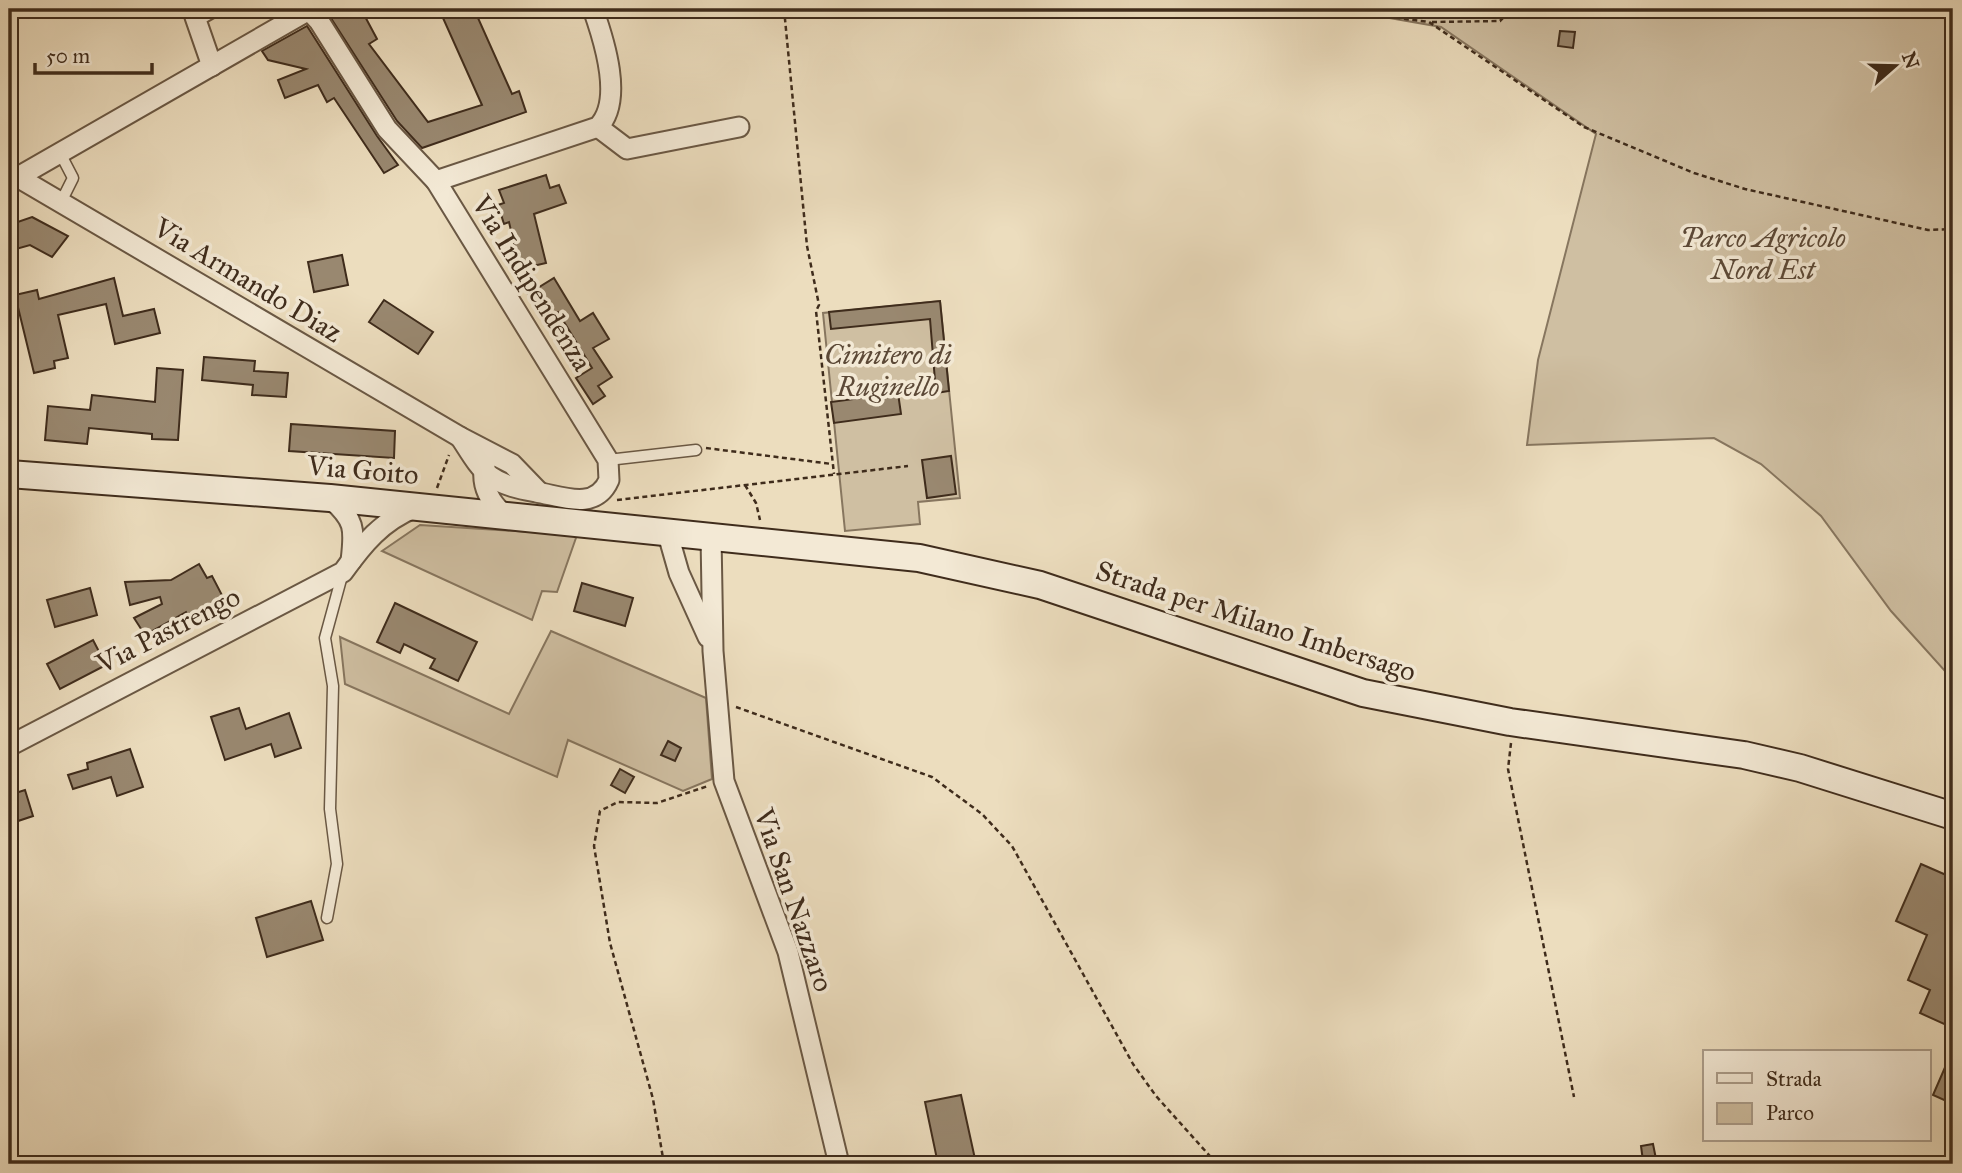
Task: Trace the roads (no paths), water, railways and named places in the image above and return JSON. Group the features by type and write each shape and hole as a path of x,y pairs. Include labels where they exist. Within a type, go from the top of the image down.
{"street":[{"path":"209,9 195,17 212,65"},
{"path":"13,174 60,153 309,9"},
{"name":"Via Indipendenza","path":"309,9 387,129 436,181 608,460"},
{"path":"436,181 598,127 610,109 607,52 593,9"},
{"path":"598,127 627,149 739,127"},
{"name":"Via Armando Diaz","path":"13,174 460,437 487,469 492,502 519,518"},
{"path":"453,510 475,496 487,469 509,486 581,500 602,492 610,475 608,460"},
{"name":"Via Goito","path":"9,474 330,498 711,536"},
{"path":"519,518 539,492"},
{"path":"330,498 348,514 352,525 347,567"},
{"name":"Via Pastrengo","path":"9,746 347,567 374,533 393,517 418,507"},
{"name":"Via San Nazzaro","path":"667,531 679,573 706,629 713,651"},
{"name":"Via San Nazzaro","path":"711,536 713,651 724,780 788,952 839,1164"},
{"name":"Strada per Milano Imbersago","path":"711,536 919,558 976,568 1040,585 1363,694 1510,722 1744,755 1865,787 1953,816"},
{"path":"679,573 712,574"}],"lane":[{"path":"60,153 73,178 61,202"},
{"path":"608,460 696,450"},
{"path":"327,918 337,864 330,808 332,686 326,638 347,567"}],"park label":[{"name":"Parco Agricolo Nord Est","path":"1763,253"},
{"name":"Cimitero di Ruginello","path":"888,370"}]}
